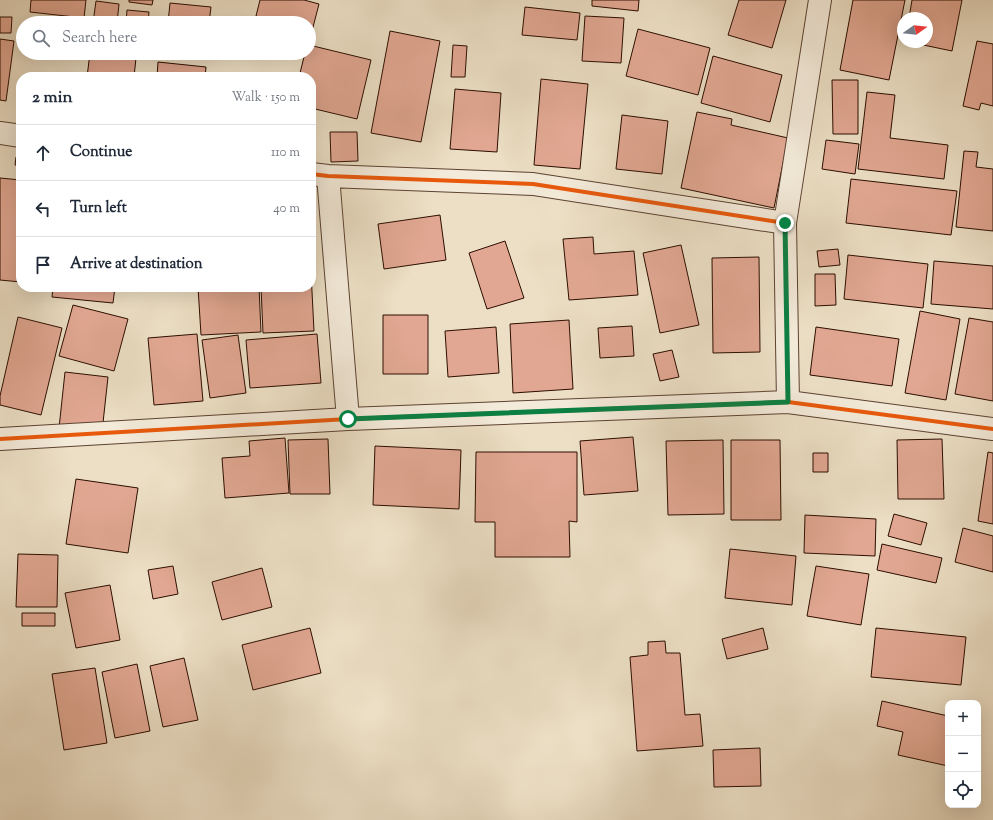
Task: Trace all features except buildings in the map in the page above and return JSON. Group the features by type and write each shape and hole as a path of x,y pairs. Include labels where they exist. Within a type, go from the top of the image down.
{"street":[{"path":"788,402 785,223 820,0"},
{"path":"0,133 16,135"},
{"path":"348,419 320,175 533,184 785,223"},
{"path":"0,439 348,419 788,402 993,429"}],"cycle path":[{"path":"316,175 533,184 785,223"},
{"path":"0,439 348,419 788,402 993,429"}],"route":[{"path":"348,419 788,402 785,223"}]}
